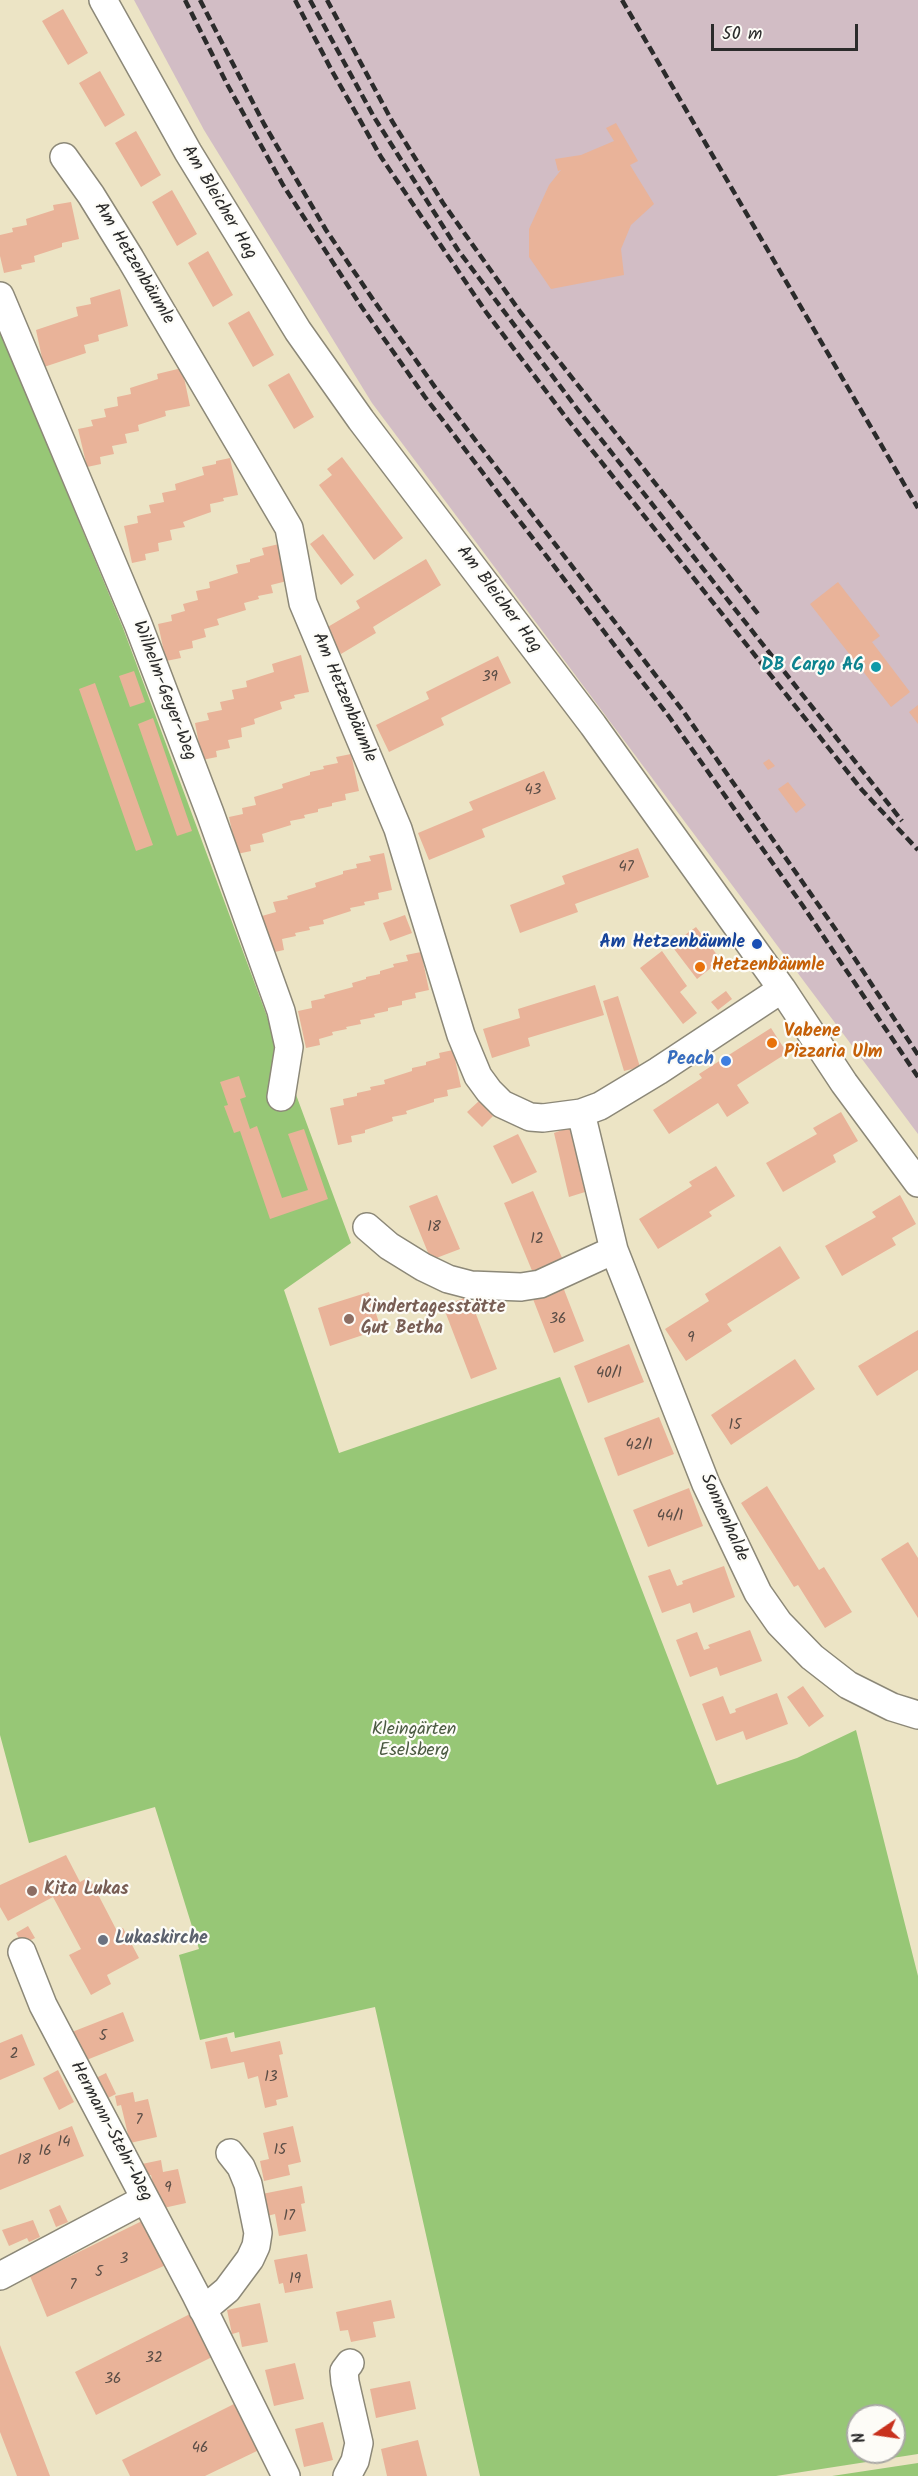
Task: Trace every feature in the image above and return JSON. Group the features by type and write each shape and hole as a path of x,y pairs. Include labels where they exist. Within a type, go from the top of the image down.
{"street":[{"name":"Am Bleicher Hag","path":"103,0 188,152 298,331 361,420 587,716 782,989 844,1083 918,1183"},
{"name":"Am Hetzenbäumle","path":"64,158 91,195 130,258 289,528 303,603 398,830 461,1035 478,1076 489,1091 502,1104 518,1113 543,1118 581,1113 600,1106 648,1077 782,989"},
{"name":"Wilhelm-Geyer-Weg","path":"0,296 140,631 210,813 281,1011 289,1047 280,1097"},
{"name":"Sonnenhalde","path":"581,1113 614,1250 706,1484 758,1593 779,1623 805,1650 839,1678 892,1707 918,1715"},
{"path":"367,1227 389,1246 423,1266 448,1279 471,1285 521,1287 540,1284 614,1250"},
{"name":"Hermann-Stehr-Weg","path":"22,1952 43,2005 203,2310 286,2476"},
{"path":"203,2310 227,2290 250,2259 256,2246 258,2233 248,2184 241,2167 230,2153"},
{"path":"0,2276 145,2199"},
{"path":"347,2476 355,2461 359,2443 345,2382 344,2372 350,2363"}],"shaded area":[{"path":"134,0 918,0 918,1134 372,403 204,130"}],"green space":[{"name":"Kleingärten Eselsberg","path":"0,331 123,628 351,1243 284,1290 339,1453 560,1377 717,1785 797,1758 856,1730 918,1976 918,2454 906,2456 906,2404 846,2404 846,2464 853,2464 776,2476 480,2476 375,2007 235,2038 234,2032 200,2040 179,1955 199,1949 155,1807 29,1843 0,1735"},
{"path":"918,2463 918,2476 832,2476"}],"building":[{"path":"63,9 88,53 68,65 42,21"},
{"path":"100,71 125,115 105,127 79,83"},
{"path":"616,123 638,161 630,165 654,204 631,225 621,249 624,275 551,289 529,257 529,229 549,185 561,170 558,171 555,159 581,155 614,141 606,128"},
{"path":"136,131 161,175 141,187 115,143"},
{"path":"172,190 197,234 177,246 152,202"},
{"path":"71,202 79,239 62,243 62,247 34,256 35,262 21,265 22,269 4,273 0,256 0,235 13,232 12,228 27,225 26,219 54,210 53,205"},
{"path":"208,251 233,295 213,307 188,263"},
{"path":"120,289 128,326 98,335 99,341 84,345 86,353 44,367 36,330 78,316 76,307 91,304 90,298"},
{"path":"249,311 274,355 253,367 228,323"},
{"path":"182,368 190,406 165,411 166,416 138,425 139,431 125,434 127,443 112,446 114,454 100,457 101,464 87,467 78,429 93,426 91,420 106,417 104,409 118,406 117,397 131,394 130,388 158,379 157,374"},
{"path":"289,373 314,417 294,429 268,385"},
{"path":"342,457 403,538 374,560 319,485 332,475 327,469"},
{"path":"230,458 238,495 210,504 211,512 183,522 185,527 170,530 172,540 158,543 159,551 145,554 146,560 132,563 124,526 138,523 137,516 151,513 149,505 164,502 162,493 176,490 175,484 204,475 202,467"},
{"path":"323,534 354,575 341,585 310,544"},
{"path":"279,544 287,581 271,585 273,593 258,596 259,599 244,603 246,610 217,619 219,625 204,629 206,637 192,641 193,648 179,651 181,658 166,661 158,624 172,621 171,615 185,611 183,604 198,600 196,591 210,588 209,582 238,573 236,565 250,562 250,559 264,555 262,548"},
{"path":"426,559 441,585 373,627 376,633 341,654 326,628 360,608 356,601"},
{"name":"DB Cargo AG","path":"838,582 880,636 872,642 910,692 891,707 810,604"},
{"path":"301,655 309,692 294,695 295,698 280,702 282,709 254,719 255,724 241,728 242,737 228,740 230,748 216,751 217,757 202,760 195,723 209,720 207,713 222,710 220,702 234,699 232,690 247,687 246,681 274,672 272,664"},
{"path":"498,656 511,683 441,718 444,725 389,752 376,725 429,699 426,692"},
{"path":"134,671 145,702 130,707 119,676"},
{"path":"95,683 153,845 136,851 79,689"},
{"path":"918,705 918,724 909,712"},
{"path":"153,718 192,831 177,836 138,724"},
{"path":"351,754 359,791 345,794 346,800 318,809 318,812 304,815 305,818 290,821 291,825 262,834 264,842 250,845 251,851 237,854 229,817 243,814 242,808 256,805 254,797 283,788 282,784 310,775 310,772 324,769 323,766 338,763 336,757"},
{"path":"769,759 775,766 768,770 763,763"},
{"path":"544,771 556,799 482,829 485,837 429,860 418,833 473,810 469,802"},
{"path":"788,782 806,805 796,813 778,789"},
{"path":"638,848 649,877 575,904 578,912 520,933 510,905 565,884 562,876"},
{"path":"384,853 392,890 378,893 379,899 364,902 365,905 350,908 351,911 323,920 324,924 309,927 310,930 282,939 284,950 270,953 262,916 276,912 273,902 288,899 287,896 316,887 315,883 343,874 343,871 357,868 356,864 371,861 369,856"},
{"path":"405,915 412,933 390,941 383,923"},
{"path":"696,927 721,960 697,979 671,945"},
{"path":"662,951 687,986 680,992 697,1013 683,1024 640,968"},
{"path":"421,952 429,990 415,993 416,998 402,1001 402,1005 374,1014 375,1017 360,1020 361,1024 332,1032 333,1035 319,1039 320,1045 306,1048 298,1011 312,1008 311,1001 325,998 324,995 353,987 352,983 380,974 380,971 394,967 393,964 408,961 406,955"},
{"path":"595,985 604,1015 528,1038 530,1046 492,1058 483,1029 520,1018 518,1009"},
{"path":"726,991 732,999 718,1010 711,1002"},
{"path":"618,996 640,1067 624,1071 603,1001"},
{"path":"771,1028 787,1053 737,1085 749,1103 727,1117 718,1103 669,1134 653,1110 702,1078 699,1074"},
{"path":"453,1050 461,1087 447,1090 448,1096 434,1099 434,1102 406,1111 407,1114 392,1117 393,1121 365,1130 365,1133 351,1136 352,1142 338,1145 330,1108 344,1105 343,1099 371,1090 370,1087 385,1084 384,1080 412,1071 412,1068 426,1065 426,1062 440,1058 439,1053"},
{"path":"239,1076 246,1097 240,1099 250,1129 257,1126 282,1198 308,1190 288,1134 304,1129 328,1199 270,1219 240,1131 234,1133 224,1106 228,1105 220,1082"},
{"path":"479,1101 493,1116 482,1127 467,1112"},
{"path":"841,1112 858,1141 833,1155 836,1162 783,1192 766,1163 817,1134 813,1128"},
{"path":"570,1127 585,1192 569,1197 554,1133"},
{"path":"518,1134 537,1172 512,1184 493,1146"},
{"path":"716,1166 735,1196 709,1212 712,1216 658,1249 639,1219 692,1186 689,1182"},
{"path":"533,1191 563,1260 533,1273 504,1203"},
{"path":"437,1195 460,1249 431,1260 409,1206"},
{"path":"900,1195 916,1224 892,1238 896,1245 842,1276 825,1246 876,1217 872,1212"},
{"path":"780,1246 800,1278 727,1324 732,1331 686,1361 665,1329 709,1301 705,1294"},
{"path":"563,1287 584,1341 554,1353 533,1299"},
{"name":"Kindertagesstätte Gut Betha","path":"369,1292 381,1329 330,1346 318,1308"},
{"path":"469,1296 497,1369 471,1379 443,1306"},
{"path":"918,1330 918,1370 877,1396 858,1366"},
{"path":"629,1344 644,1382 588,1403 574,1366"},
{"path":"795,1359 815,1389 731,1445 711,1415"},
{"path":"659,1417 674,1454 618,1476 604,1438"},
{"path":"767,1486 819,1570 824,1567 852,1612 825,1628 798,1585 794,1587 741,1503"},
{"path":"689,1488 703,1526 648,1547 633,1510"},
{"path":"908,1542 918,1558 918,1618 881,1559"},
{"path":"724,1566 735,1597 693,1613 690,1603 662,1613 648,1576 670,1569 677,1586 683,1584 682,1581"},
{"path":"750,1630 762,1661 720,1676 717,1667 690,1677 676,1640 697,1632 704,1650 710,1648 708,1645"},
{"path":"803,1686 824,1716 809,1727 787,1697"},
{"path":"777,1693 788,1724 746,1740 743,1731 716,1741 702,1704 723,1696 730,1714 736,1712 735,1709"},
{"name":"Lukaskirche","path":"66,1855 80,1882 89,1877 117,1931 123,1928 139,1958 107,1975 111,1984 91,1995 69,1955 81,1949 53,1897 8,1921 0,1907 0,1885"},
{"path":"28,1926 35,1938 22,1944 16,1933"},
{"path":"123,2012 134,2041 84,2061 72,2032"},
{"path":"22,2034 35,2065 0,2080 0,2043"},
{"path":"227,2037 231,2052 280,2041 283,2054 279,2055 288,2097 276,2100 277,2105 265,2108 258,2076 248,2079 244,2062 211,2069 205,2042"},
{"path":"58,2070 74,2102 59,2110 43,2078"},
{"path":"106,2073 116,2094 102,2101 92,2080"},
{"path":"133,2092 135,2102 148,2099 157,2137 130,2143 121,2105 117,2106 115,2096"},
{"path":"72,2126 84,2156 0,2190 0,2155"},
{"path":"293,2126 301,2162 288,2165 290,2175 264,2181 260,2161 269,2159 263,2133"},
{"path":"161,2160 163,2172 178,2169 186,2203 159,2209 151,2175 145,2176 142,2164"},
{"path":"302,2186 305,2203 301,2204 306,2231 279,2236 275,2214 267,2216 262,2194"},
{"path":"60,2205 68,2222 56,2227 49,2210"},
{"path":"33,2220 40,2237 29,2242 27,2238 9,2246 2,2230"},
{"path":"142,2221 166,2265 47,2317 30,2276"},
{"path":"307,2254 313,2288 285,2293 283,2283 279,2284 274,2260"},
{"path":"391,2300 395,2318 373,2322 376,2337 351,2342 348,2330 340,2331 336,2312"},
{"path":"260,2303 268,2342 242,2347 239,2332 232,2334 227,2310"},
{"path":"192,2313 214,2356 96,2415 75,2372"},
{"path":"0,2345 50,2476 17,2476 0,2432"},
{"path":"295,2363 304,2399 274,2406 265,2370"},
{"path":"410,2381 416,2409 376,2418 370,2389"},
{"path":"238,2402 259,2450 205,2476 130,2476 122,2460"},
{"path":"323,2422 333,2460 304,2467 295,2429"},
{"path":"418,2440 427,2476 387,2476 381,2449"}],"railway":[{"path":"185,0 227,84 283,185 361,306 425,397 670,718 803,906 918,1077"},
{"path":"200,0 264,124 326,230 372,298 437,390 683,711 836,930 918,1055"},
{"path":"295,0 381,157 486,312 568,420 862,790 918,850"},
{"path":"310,0 374,117 458,250 578,410 902,821"},
{"path":"327,0 392,121 443,203 521,313 759,615"},
{"path":"622,0 918,508"}],"place":[{"name":"DB Cargo AG","path":"876,667"},
{"name":"Am Hetzenbäumle","path":"757,944"},
{"name":"Hetzenbäumle","path":"700,967"},
{"name":"Vabene Pizzaria Ulm","path":"772,1043"},
{"name":"Peach","path":"726,1061"},
{"name":"Kindertagesstätte Gut Betha","path":"349,1319"},
{"name":"Kita Lukas","path":"32,1891"},
{"name":"Lukaskirche","path":"103,1940"}]}
